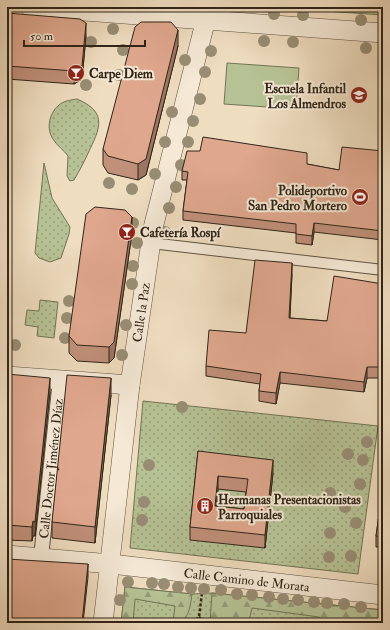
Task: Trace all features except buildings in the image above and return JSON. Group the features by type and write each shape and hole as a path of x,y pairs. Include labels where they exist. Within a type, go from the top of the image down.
{"street":[{"path":"30,7 205,13 383,33"},
{"name":"Calle la Paz","path":"103,623 111,564 130,386 155,220 205,13"},
{"path":"7,376 130,386"},
{"name":"Calle Doctor Jiménez Díaz","path":"41,557 60,380"},
{"name":"Calle Camino de Morata","path":"7,555 111,564 383,595"}],"lane":[{"path":"151,244 383,270"}],"path":[{"path":"192,623 199,617 202,593"},
{"path":"199,617 204,623"}],"green space":[{"path":"266,7 383,7 383,15"},
{"path":"227,63 299,68 296,109 224,104"},
{"path":"77,99 93,108 97,114 99,126 82,165 74,180 70,181 67,176 68,156 56,144 51,135 49,126 53,112 59,105"},
{"path":"44,163 52,198 70,227 61,258 50,262 39,258 35,253"},
{"path":"40,300 58,302 54,338 37,336 38,327 25,325 27,310 39,311"},
{"path":"143,401 378,426 358,574 130,548"},
{"path":"125,587 192,594 212,593 383,610 383,623 121,623"},
{"path":"125,587 192,594 188,613 182,620 173,623 175,606 135,599 133,623 121,623"},
{"path":"212,593 383,610 383,623 325,623 319,617 252,608 249,621 243,623 210,623"}],"place":[{"name":"Carpe Diem","path":"76,73"},
{"name":"Escuela Infantil Los Almendros","path":"359,95"},
{"name":"Polideportivo San Pedro Mortero","path":"360,197"},
{"name":"Cafetería Rospí","path":"127,232"},
{"name":"Hermanas Presentacionistas Parroquiales","path":"205,506"}]}
